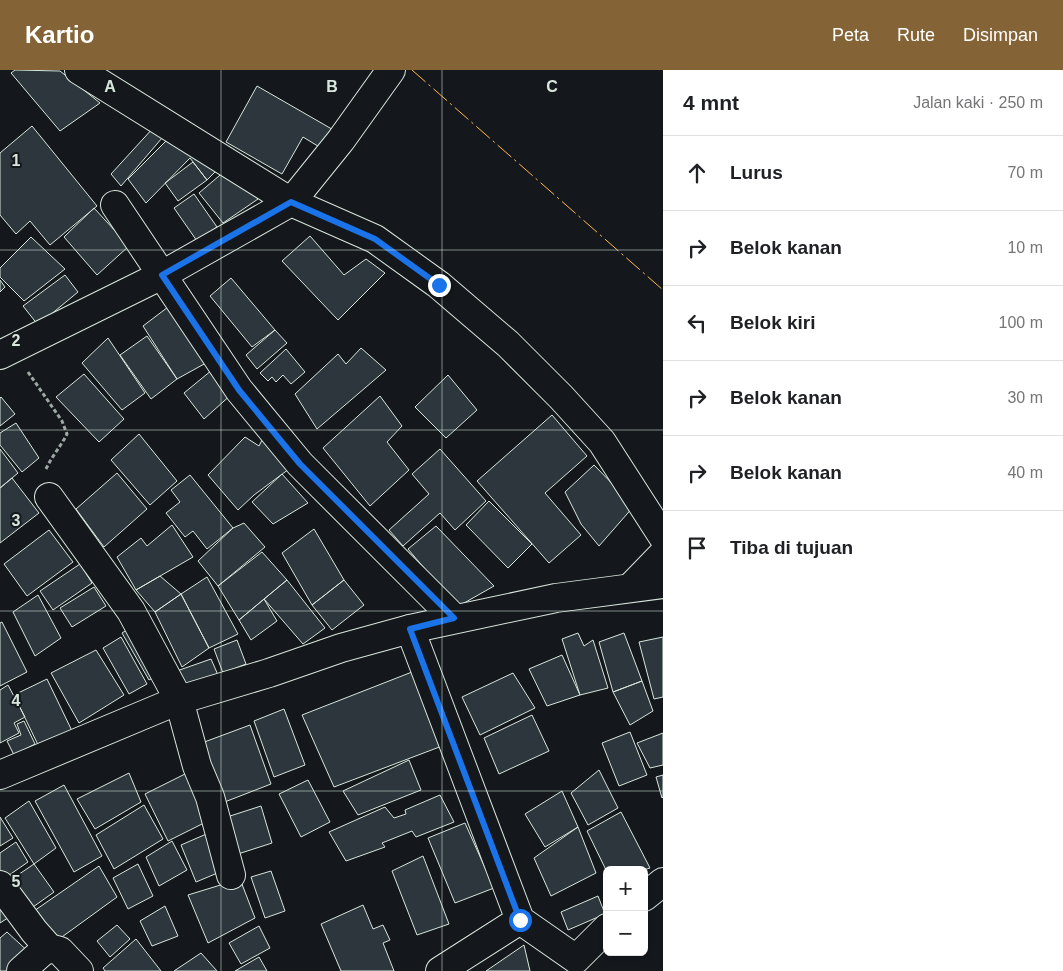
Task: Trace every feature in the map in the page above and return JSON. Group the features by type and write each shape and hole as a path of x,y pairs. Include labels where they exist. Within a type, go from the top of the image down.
{"street":[{"path":"79,70 291,202 375,239 439,285 508,344 602,442 663,537"},
{"path":"6,352 162,275 291,202 341,140 391,70"},
{"path":"115,204 239,390 300,464 454,618"},
{"path":"49,496 132,610 179,700 198,766 210,797 231,876"},
{"path":"631,587 663,554"},
{"path":"0,775 179,700 341,648 454,618 556,598 663,584"},
{"path":"410,629 520,920 572,965 603,932"},
{"path":"648,894 663,882"},
{"path":"0,885 48,948 60,951 79,971"},
{"path":"440,971 520,920"},
{"path":"21,971 48,948"}],"path":[{"path":"6,352 62,421 67,434 60,448 50,459 46,470 49,496"}],"building":[{"path":"15,70 60,71 100,103 60,131 11,73"},
{"path":"257,86 337,132 326,151 303,137 282,174 226,142"},
{"path":"32,126 97,206 50,245 30,221 16,234 0,215 0,153"},
{"path":"154,127 162,138 121,186 111,174"},
{"path":"171,136 220,167 207,180 190,158 146,203 128,179"},
{"path":"193,162 207,180 178,201 165,183"},
{"path":"226,170 258,199 223,223 199,193"},
{"path":"194,194 217,227 197,241 174,208"},
{"path":"94,208 129,246 97,275 64,237"},
{"path":"310,236 344,275 366,259 385,273 338,320 282,261"},
{"path":"31,237 65,269 24,301 0,277 0,268"},
{"path":"65,275 78,292 38,325 23,306"},
{"path":"231,278 275,330 252,347 210,296"},
{"path":"0,280 5,287 0,292"},
{"path":"176,301 215,358 177,379 143,326"},
{"path":"275,330 287,343 257,369 246,355"},
{"path":"147,336 177,379 151,399 120,355"},
{"path":"108,338 145,393 122,410 82,363"},
{"path":"361,348 386,370 317,429 295,394 338,354 346,364"},
{"path":"286,349 305,372 291,384 283,375 276,382 272,377 268,381 260,373"},
{"path":"212,370 233,393 204,419 184,393"},
{"path":"84,374 124,419 99,442 56,397"},
{"path":"448,375 477,410 446,438 415,407"},
{"path":"380,396 402,426 387,442 409,470 370,506 323,448"},
{"path":"0,398 15,414 0,426"},
{"path":"552,415 587,456 545,493 581,535 549,563 477,481"},
{"path":"16,423 39,458 22,472 0,445 0,433"},
{"path":"139,434 177,481 150,505 111,460"},
{"path":"245,437 259,446 263,438 289,469 254,495 238,510 208,475"},
{"path":"0,449 18,473 0,488"},
{"path":"440,449 486,501 455,530 440,513 403,546 389,530 429,494 412,474"},
{"path":"594,465 634,506 599,546 581,524 565,492"},
{"path":"117,473 147,509 104,547 76,509"},
{"path":"282,474 308,503 273,524 252,502"},
{"path":"190,475 233,528 207,549 193,531 185,537 166,513 180,502 171,490"},
{"path":"12,478 39,513 0,543 0,488"},
{"path":"489,501 532,544 508,568 466,525"},
{"path":"244,523 265,547 218,586 198,561 233,528"},
{"path":"172,525 193,557 136,590 117,557 141,538 147,546"},
{"path":"436,526 494,586 457,607 408,549"},
{"path":"314,529 344,580 312,605 282,553"},
{"path":"49,530 73,562 27,596 4,564"},
{"path":"262,552 287,580 239,620 218,586"},
{"path":"80,564 92,583 53,610 40,591"},
{"path":"160,576 181,594 155,612 136,590"},
{"path":"207,577 238,634 209,648 181,594"},
{"path":"287,580 325,628 303,644 264,599"},
{"path":"344,580 364,605 332,630 312,605"},
{"path":"94,587 106,606 72,627 60,608"},
{"path":"181,594 209,648 182,667 155,612"},
{"path":"38,595 61,638 35,656 13,612"},
{"path":"264,599 277,621 251,640 239,620"},
{"path":"2,622 27,672 0,686 0,623"},
{"path":"136,624 163,672 149,680 122,633"},
{"path":"578,633 584,646 593,640 608,688 580,695 562,639"},
{"path":"624,633 642,681 613,692 599,642"},
{"path":"121,637 147,684 129,694 103,648"},
{"path":"663,637 663,697 654,699 639,642"},
{"path":"237,640 246,664 223,673 214,649"},
{"path":"96,650 124,695 79,723 51,673"},
{"path":"562,655 580,695 547,706 529,669"},
{"path":"211,659 218,675 186,693 174,672"},
{"path":"412,672 442,746 334,787 302,715"},
{"path":"513,673 535,708 480,735 462,697"},
{"path":"47,679 73,733 40,749 14,695"},
{"path":"642,681 653,711 630,725 613,692"},
{"path":"8,685 25,717 14,723 19,733 0,743 0,690"},
{"path":"284,709 305,765 274,777 254,721"},
{"path":"532,715 549,751 499,774 484,738"},
{"path":"24,721 35,744 14,755 7,741 21,735 17,724"},
{"path":"250,725 271,784 222,803 199,744"},
{"path":"630,732 647,775 619,786 602,743"},
{"path":"663,733 663,765 650,768 637,743"},
{"path":"409,760 421,790 358,815 343,791"},
{"path":"599,770 618,808 588,825 571,793"},
{"path":"129,773 141,802 95,829 77,799"},
{"path":"187,773 210,820 168,841 145,794"},
{"path":"663,775 663,797 662,798 656,777"},
{"path":"308,780 330,822 301,837 279,794"},
{"path":"64,785 102,856 74,872 35,801"},
{"path":"562,791 578,827 545,847 525,814"},
{"path":"440,795 454,822 416,837 412,831 382,843 385,847 346,861 329,832 385,807 394,818 406,814 405,810"},
{"path":"29,801 56,848 34,864 5,818"},
{"path":"144,805 163,839 114,869 96,835"},
{"path":"261,806 272,843 238,854 227,817"},
{"path":"621,812 650,868 648,869 648,866 604,866 587,831"},
{"path":"0,817 13,838 0,846"},
{"path":"465,823 494,888 455,903 428,838"},
{"path":"578,827 596,873 551,896 534,858"},
{"path":"211,832 227,869 196,882 181,845"},
{"path":"172,841 187,870 159,886 146,857"},
{"path":"16,842 28,862 2,880 0,877 0,853"},
{"path":"423,856 449,924 417,935 392,871"},
{"path":"34,864 54,892 26,912 6,883"},
{"path":"138,864 153,896 128,909 113,878"},
{"path":"99,866 117,897 55,942 31,913"},
{"path":"271,871 285,911 265,918 251,877"},
{"path":"240,879 255,918 208,943 188,895"},
{"path":"0,893 14,914 0,923"},
{"path":"598,896 603,909 603,915 568,930 561,912"},
{"path":"363,905 373,929 383,925 390,940 383,943 394,971 341,971 321,924"},
{"path":"165,906 178,936 152,946 140,921"},
{"path":"117,925 130,939 110,957 97,941"},
{"path":"259,926 270,948 241,964 229,943"},
{"path":"7,932 32,955 11,971 0,971 0,938"},
{"path":"136,939 161,971 105,971 103,968"},
{"path":"524,945 530,971 486,971"},
{"path":"201,953 217,971 174,971"},
{"path":"259,957 267,971 235,971"}],"power":[{"path":"412,70 663,290"}],"route":[{"path":"439,285 375,239 291,202 162,275 239,390 300,464 454,618 410,629 520,920"}]}
